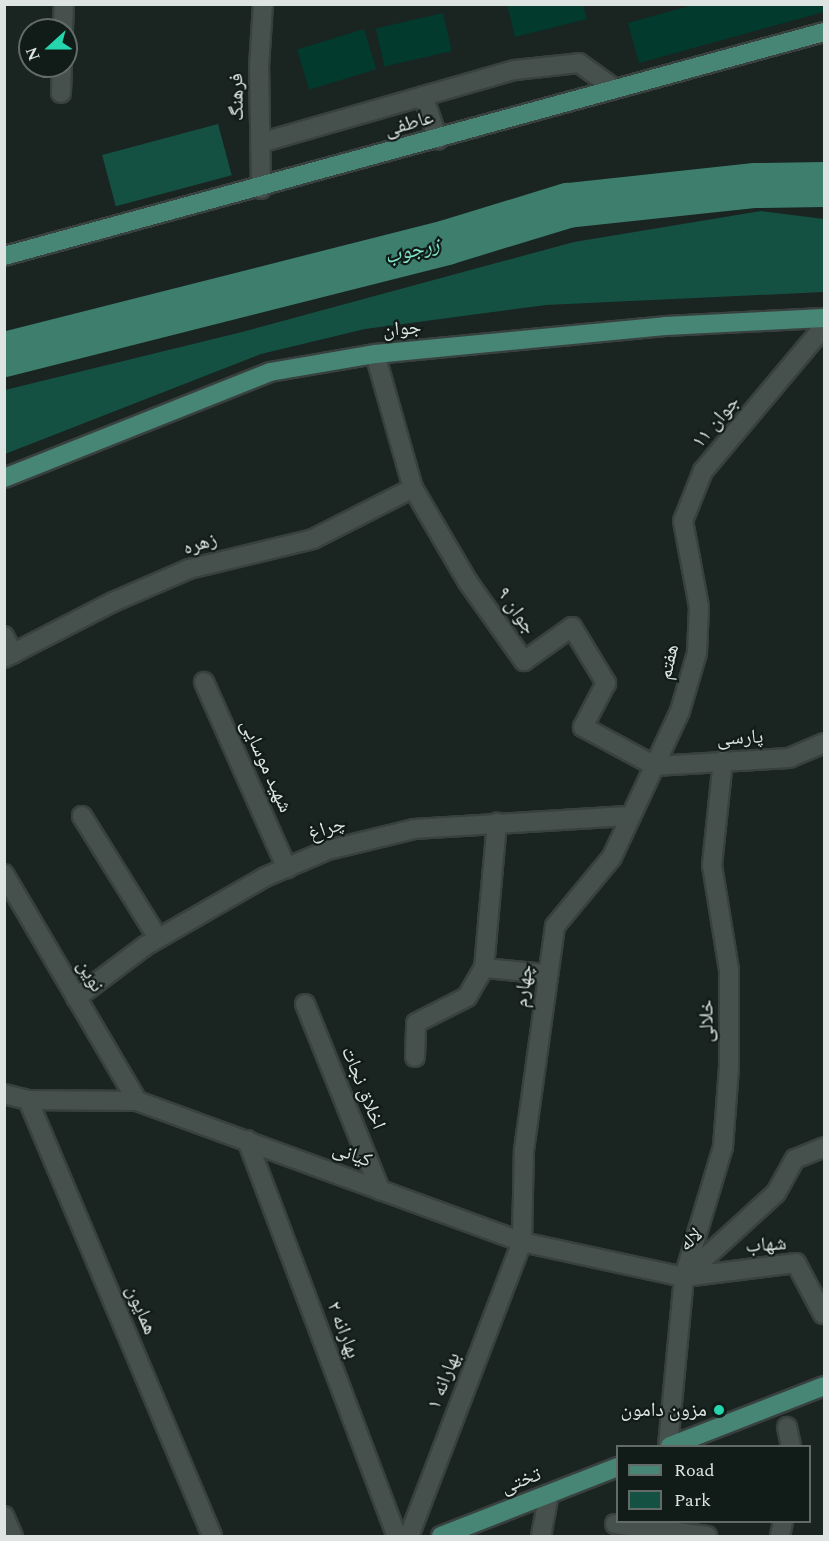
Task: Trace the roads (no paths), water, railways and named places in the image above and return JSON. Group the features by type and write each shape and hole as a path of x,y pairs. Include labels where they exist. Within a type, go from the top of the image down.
{"main road":[{"name":"عاطفی","path":"4,256 261,189 825,32"},
{"name":"جوان","path":"4,478 270,372 375,354 665,326 825,318"},
{"path":"672,1445 825,1386"},
{"name":"تختی","path":"441,1536 616,1468"}],"street":[{"name":"فرهنگ","path":"261,189 263,4"},
{"path":"260,143 515,69 579,63 615,89"},
{"path":"61,93 62,78"},
{"path":"423,96 438,138"},
{"name":"جوان ۱۱","path":"690,564 683,521 703,471 825,327"},
{"name":"جوان ۹","path":"375,354 413,488 468,582 524,661 572,627 606,683 583,727 655,766"},
{"name":"زهره","path":"9,656 113,602 189,570 313,539 413,488"},
{"name":"هفتم","path":"655,766 680,711 697,653 699,607 690,564"},
{"path":"4,636 9,656"},
{"name":"شهید موسایی","path":"204,682 287,868"},
{"name":"پارسی","path":"655,766 789,758 825,743"},
{"name":"خلالی","path":"684,1277 723,1147 729,1068 729,970 712,865 723,761"},
{"name":"چهارم","path":"522,1242 524,1150 555,926 612,857 628,816 655,766"},
{"path":"82,816 158,938"},
{"name":"چراغ","path":"76,998 158,938 287,868 328,850 414,829 628,816"},
{"path":"415,1057 416,1023 467,997 484,968 497,823"},
{"name":"نوین","path":"4,874 136,1101"},
{"path":"484,968 548,974"},
{"name":"اخلاق نجات","path":"305,1004 380,1190"},
{"name":"کیانی","path":"4,1094 28,1100 136,1101 522,1242 684,1277"},
{"name":"همایون","path":"28,1100 212,1536"},
{"name":"بهارانه ۲","path":"246,1140 397,1536"},
{"name":"لاله","path":"669,1445 684,1277 776,1193 795,1159 825,1147"},
{"name":"بهارانه ۱","path":"409,1536 522,1242"},
{"name":"شهاب","path":"684,1277 796,1263 823,1314"},
{"path":"787,1427 791,1445"},
{"path":"541,1536 549,1494"},
{"path":"4,1516 13,1536"},
{"path":"615,1524 707,1536"}],"waterway":[{"name":"زرجوب","path":"4,354 446,242 567,205 755,185 824,184"}],"place":[{"name":"مزون دامون","path":"719,1410"}]}
